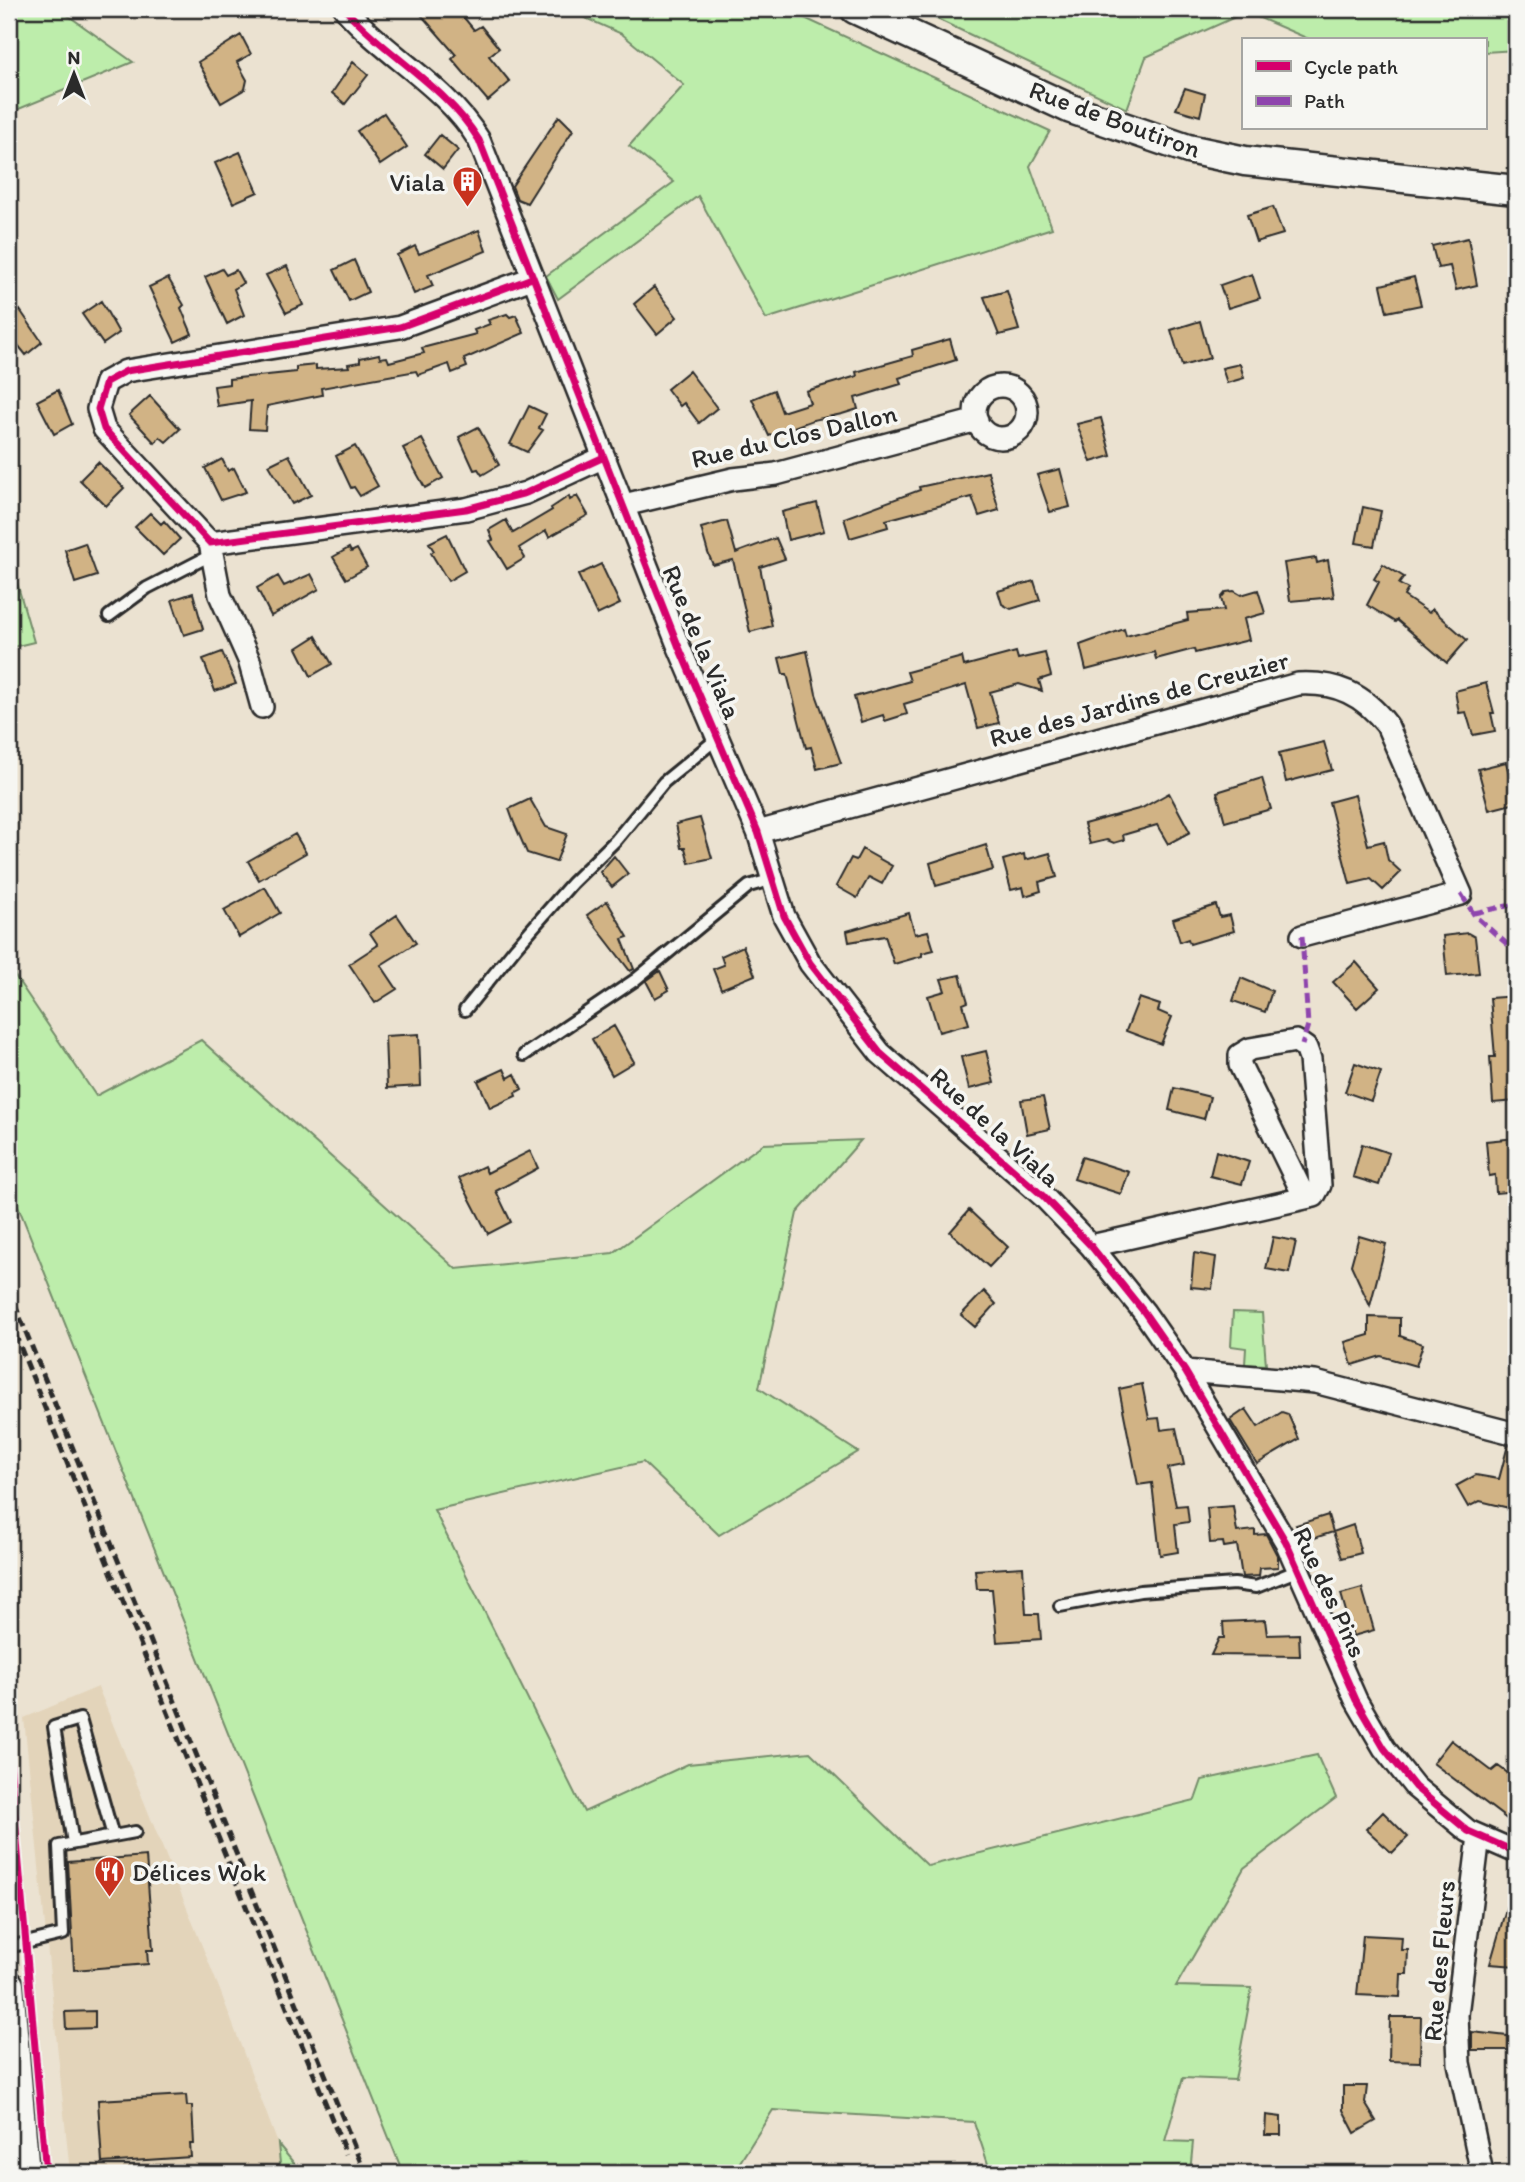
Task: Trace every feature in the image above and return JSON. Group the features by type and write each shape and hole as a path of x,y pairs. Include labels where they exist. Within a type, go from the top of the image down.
{"main road":[{"name":"Rue de Boutiron","path":"855,9 1071,109 1188,149 1245,161 1516,190"},
{"path":"9,1985 25,2173"}],"street":[{"name":"Rue de la Viala","path":"345,9 429,81 466,119 479,140 678,645 758,832 784,916 810,963 880,1053 1043,1196 1091,1246"},
{"path":"262,707 249,660 220,595 211,549 104,429 98,409 106,382 126,371 401,327 532,278"},
{"name":"Rue du Clos Dallon","path":"624,505 733,479 776,474 977,420"},
{"path":"211,549 466,509 526,493 604,457"},
{"name":"Rue des Jardins de Creuzier","path":"758,832 1298,684 1323,683 1350,691 1371,704 1387,725 1461,894 1301,936"},
{"path":"1091,1246 1314,1196 1320,1185 1310,1059 1306,1048 1296,1041 1250,1049 1240,1055 1240,1065 1305,1198"},
{"name":"Rue des Pins","path":"1091,1246 1144,1312 1185,1371 1286,1542 1356,1700 1384,1748 1415,1787 1479,1836 1516,1852"},
{"path":"1185,1371 1315,1382 1516,1434"},
{"name":"Rue des Fleurs","path":"1479,1836 1457,2015 1459,2063 1482,2173"}],"lane":[{"path":"109,616 211,549"},
{"path":"465,1010 516,947 572,883 616,840 664,782 719,737"},
{"path":"524,1055 635,980 749,886 773,879"},
{"path":"1060,1606 1140,1591 1234,1584 1256,1587 1299,1570"},
{"path":"74,1843 54,1727 80,1719 113,1836"},
{"path":"9,1947 63,1934 59,1846 135,1832"}],"shaded area":[{"path":"98,1687 221,1993 278,2144 281,2173 70,2173 24,1718"}],"green space":[{"path":"9,9 59,9 133,62 9,113"},
{"path":"565,9 785,9 1050,131 1030,166 1052,228 766,319 698,196 558,299 546,276 674,182 629,146 684,85 622,34"},
{"path":"916,9 1516,9 1516,50 1486,52 1486,38 1306,38 1246,12 1146,57 1127,109"},
{"path":"9,555 34,642 9,648"},
{"path":"9,915 15,976 96,1096 201,1040 456,1269 613,1253 763,1144 861,1140 797,1213 759,1388 858,1452 719,1535 643,1462 434,1510 584,1812 688,1764 810,1752 928,1866 1195,1800 1202,1780 1317,1755 1336,1798 1244,1868 1176,1986 1252,1988 1235,2080 1183,2078 1165,2141 1193,2142 1190,2173 991,2173 974,2122 773,2110 733,2173 403,2173 9,1183"},
{"path":"1233,1312 1262,1313 1266,1365 1245,1364 1246,1348 1231,1346"},
{"path":"278,2144 302,2173 281,2173"}],"building":[{"path":"416,9 457,9 474,30 481,26 499,48 489,56 510,82 488,101 452,59 456,55"},
{"path":"241,35 251,54 237,62 247,80 245,89 221,103 198,62"},
{"path":"353,62 368,75 345,104 332,93"},
{"path":"1185,88 1205,94 1200,116 1176,109"},
{"path":"384,113 407,147 380,165 357,131"},
{"path":"559,116 573,130 527,203 517,199 512,186"},
{"path":"440,135 458,150 443,169 425,154"},
{"path":"240,152 258,192 233,203 215,163"},
{"path":"1273,207 1283,234 1256,242 1247,215"},
{"path":"479,230 486,251 428,275 433,286 414,294 397,255 415,246 419,254"},
{"path":"1468,238 1477,285 1456,290 1450,266 1438,268 1432,246"},
{"path":"354,260 368,292 349,301 334,270"},
{"path":"287,266 303,305 286,313 266,275"},
{"path":"222,269 226,275 236,270 243,283 234,289 244,315 227,324 205,277"},
{"path":"1252,274 1260,298 1228,308 1220,285"},
{"path":"1414,277 1421,305 1387,312 1381,285"},
{"path":"168,278 184,305 181,308 192,334 175,342 149,287"},
{"path":"654,287 677,317 657,334 634,304"},
{"path":"1007,291 1019,330 999,335 984,297"},
{"path":"101,301 119,333 103,344 82,314"},
{"path":"20,310 42,342 26,355 9,334 9,319"},
{"path":"507,314 510,317 516,315 524,333 464,359 467,367 452,373 449,364 418,375 416,371 321,388 322,395 267,406 265,430 249,429 251,401 217,406 214,386 229,384 229,379 296,372 296,367 316,365 316,369 349,367 348,364 360,362 360,358 379,354 380,358 387,357 389,362 424,353 422,348 476,334 474,330 490,324 488,320"},
{"path":"1200,321 1210,358 1182,366 1171,330"},
{"path":"950,339 956,360 899,378 901,384 855,398 858,409 842,414 813,420 769,436 752,399 774,390 782,412 810,403 806,391 857,376 856,372 913,356 912,350"},
{"path":"1240,364 1244,378 1227,383 1222,368"},
{"path":"689,371 717,408 699,423 684,403 680,406 667,389"},
{"path":"58,390 72,424 54,434 37,401"},
{"path":"150,396 180,429 166,442 160,437 155,443 129,415"},
{"path":"529,406 546,414 539,428 543,430 527,452 510,444"},
{"path":"1101,418 1111,456 1091,462 1077,424"},
{"path":"478,427 499,465 482,475 478,469 474,470 459,437"},
{"path":"422,439 443,478 425,488 403,448"},
{"path":"355,446 378,486 360,496 354,487 351,488 336,456"},
{"path":"289,455 311,495 292,504 269,465"},
{"path":"222,459 228,471 234,468 246,492 221,500 205,468"},
{"path":"98,462 124,488 106,506 80,480"},
{"path":"1060,469 1070,507 1050,512 1037,475"},
{"path":"988,472 999,510 979,516 972,497 886,520 888,527 850,538 844,518 920,490 919,487"},
{"path":"569,496 570,500 577,496 588,515 549,537 546,531 519,548 525,558 507,569 490,541 493,540 489,530 506,520 513,533 552,510 551,508"},
{"path":"817,503 824,531 788,540 782,512"},
{"path":"1363,507 1381,511 1374,546 1356,543"},
{"path":"150,513 161,524 164,521 180,539 163,555 135,527"},
{"path":"727,521 736,553 776,538 785,559 760,567 772,626 750,632 733,560 713,565 701,528"},
{"path":"447,534 465,571 448,581 431,553 434,551 429,543"},
{"path":"85,543 97,576 75,583 65,550"},
{"path":"349,548 351,552 357,549 367,567 346,579 333,557"},
{"path":"1316,558 1317,563 1328,560 1334,597 1290,601 1284,563"},
{"path":"601,564 620,604 597,615 578,575"},
{"path":"1383,564 1404,577 1399,584 1408,589 1404,596 1429,613 1432,609 1467,640 1447,663 1397,620 1395,622 1367,605 1379,582 1374,579"},
{"path":"311,574 319,589 271,616 257,588 278,576 284,586"},
{"path":"1034,581 1040,600 1011,609 1002,604 998,591"},
{"path":"1258,590 1265,613 1244,619 1249,640 1195,653 1194,649 1156,659 1154,652 1086,670 1080,645 1124,629 1126,636 1188,620 1187,613 1224,610 1221,598 1226,592 1234,591 1241,595"},
{"path":"193,593 203,629 184,635 172,600"},
{"path":"316,636 332,664 311,676 297,648"},
{"path":"807,651 816,694 841,763 817,769 811,747 806,748 787,674 783,674 779,658"},
{"path":"222,652 236,684 215,691 203,659"},
{"path":"1016,652 1018,659 1045,653 1051,676 1039,680 1042,691 1019,684 990,692 999,723 978,728 966,685 904,704 907,714 885,721 883,715 861,722 854,697 910,681 907,672 962,657 964,666"},
{"path":"1486,683 1494,713 1491,713 1495,731 1473,735 1466,712 1459,713 1455,691"},
{"path":"1324,742 1332,770 1286,782 1279,753"},
{"path":"1506,762 1516,803 1489,810 1478,769"},
{"path":"1262,778 1271,809 1225,822 1217,792"},
{"path":"1169,793 1190,832 1168,844 1157,825 1123,835 1124,840 1114,843 1107,840 1090,844 1084,824 1142,808"},
{"path":"1355,795 1368,845 1384,841 1388,860 1401,872 1383,890 1371,879 1350,884 1329,802"},
{"path":"530,799 546,827 567,834 556,862 527,853 514,823 509,809"},
{"path":"700,818 712,858 689,863 685,848 681,848 676,824"},
{"path":"295,834 306,853 259,880 248,861"},
{"path":"986,845 993,870 936,886 930,863"},
{"path":"862,849 892,866 882,884 869,877 857,898 836,886 851,858 856,860"},
{"path":"1050,853 1057,877 1039,882 1041,891 1025,896 1023,887 1011,890 1003,860 1024,854 1025,860"},
{"path":"614,856 628,874 612,887 600,872"},
{"path":"265,887 280,913 239,937 224,910"},
{"path":"607,901 628,937 622,939 634,969 630,971 587,915"},
{"path":"1216,905 1220,917 1230,915 1234,931 1190,944 1188,939 1180,942 1173,919"},
{"path":"909,913 915,934 928,931 934,950 894,964 885,936 849,942 847,931"},
{"path":"397,915 416,943 381,965 397,989 375,1003 349,964 378,945 370,933"},
{"path":"1468,933 1475,937 1479,973 1447,976 1443,936"},
{"path":"743,946 755,975 721,989 713,969 724,965 721,956"},
{"path":"1356,962 1379,988 1357,1008 1333,982"},
{"path":"660,971 669,990 655,998 646,981"},
{"path":"960,975 968,1002 963,1004 969,1024 939,1032 928,996 945,991 941,979"},
{"path":"1241,978 1272,991 1265,1012 1233,1001"},
{"path":"1516,996 1516,1101 1493,1103 1490,1057 1495,1057 1490,998"},
{"path":"1139,998 1160,1005 1158,1011 1172,1017 1161,1044 1126,1031"},
{"path":"614,1026 634,1062 612,1075 592,1039"},
{"path":"419,1034 421,1086 387,1088 385,1036"},
{"path":"986,1051 994,1083 969,1089 961,1057"},
{"path":"1355,1063 1381,1072 1371,1101 1345,1092"},
{"path":"504,1069 508,1078 515,1074 522,1089 515,1093 516,1096 490,1108 478,1081"},
{"path":"1174,1088 1210,1097 1204,1119 1169,1110"},
{"path":"1043,1097 1050,1129 1027,1134 1021,1100"},
{"path":"1516,1138 1516,1191 1496,1193 1495,1175 1489,1176 1486,1141"},
{"path":"1362,1144 1389,1153 1379,1185 1353,1177"},
{"path":"530,1151 538,1168 496,1191 511,1222 488,1234 459,1178 484,1166 487,1173"},
{"path":"1216,1151 1249,1162 1242,1184 1210,1176"},
{"path":"1082,1157 1129,1172 1121,1194 1074,1179"},
{"path":"969,1210 1008,1247 989,1267 950,1232"},
{"path":"1359,1236 1386,1244 1370,1306 1351,1265"},
{"path":"1273,1237 1296,1241 1289,1273 1266,1269"},
{"path":"1194,1253 1216,1257 1212,1289 1191,1287"},
{"path":"984,1291 996,1304 975,1327 961,1315"},
{"path":"1369,1317 1400,1318 1400,1336 1423,1344 1416,1366 1381,1356 1352,1365 1345,1342 1369,1335"},
{"path":"1142,1384 1149,1419 1159,1418 1161,1430 1176,1428 1184,1465 1168,1468 1176,1506 1187,1505 1189,1522 1175,1524 1178,1552 1160,1555 1152,1483 1138,1485 1119,1389"},
{"path":"1246,1409 1258,1427 1282,1412 1288,1414 1299,1439 1257,1464 1230,1420"},
{"path":"1508,1445 1516,1447 1516,1498 1512,1497 1509,1508 1480,1501 1468,1507 1456,1486 1476,1475 1499,1479"},
{"path":"1233,1506 1237,1532 1255,1530 1255,1535 1266,1534 1278,1557 1278,1567 1260,1568 1259,1576 1242,1577 1237,1545 1224,1547 1223,1542 1210,1543 1207,1508"},
{"path":"1328,1515 1333,1532 1305,1541 1296,1525"},
{"path":"1353,1525 1361,1553 1342,1558 1333,1532"},
{"path":"1023,1567 1026,1614 1039,1614 1041,1639 997,1642 992,1589 977,1589 975,1570"},
{"path":"1362,1588 1374,1630 1353,1636 1341,1594"},
{"path":"1265,1620 1267,1635 1299,1634 1300,1656 1211,1655 1219,1638 1224,1638 1223,1622"},
{"path":"1451,1740 1492,1771 1498,1766 1516,1779 1516,1807 1507,1819 1433,1763"},
{"path":"1383,1812 1408,1837 1392,1853 1366,1829"},
{"name":"Délices Wok","path":"146,1856 153,1950 147,1950 148,1964 74,1970 68,1862"},
{"path":"1512,1888 1516,1888 1516,1966 1490,1964"},
{"path":"1363,1935 1402,1937 1401,1950 1408,1950 1407,1974 1401,1974 1400,1997 1357,1995"},
{"path":"95,2011 95,2028 66,2029 65,2012"},
{"path":"1390,2017 1421,2017 1420,2062 1389,2061"},
{"path":"1472,2032 1516,2037 1516,2050 1472,2050"},
{"path":"1343,2086 1367,2086 1365,2103 1376,2121 1355,2133 1343,2110"},
{"path":"186,2095 187,2106 192,2106 194,2144 190,2144 191,2157 102,2163 98,2100"},
{"path":"1266,2115 1281,2117 1281,2135 1265,2135"}],"railway":[{"path":"9,1290 365,2173"},
{"path":"9,1319 346,2154"}],"marked path":[{"path":"1461,894 1475,916 1516,952"},
{"path":"1474,913 1516,904"},
{"path":"1302,936 1308,1025 1302,1045"}],"cycle path":[{"path":"345,9 450,103 479,140 678,645 758,832 784,916 810,963 880,1053 1043,1196 1091,1246 1144,1312 1185,1371 1286,1542 1356,1700 1384,1748 1415,1787 1468,1831 1516,1852"},
{"path":"532,278 400,327 126,371 106,382 98,409 104,429 210,543 466,509 526,493 604,457"},
{"path":"9,1750 46,2173"}],"place":[{"name":"Viala","path":"468,209"},
{"name":"Délices Wok","path":"109,1899"}]}
